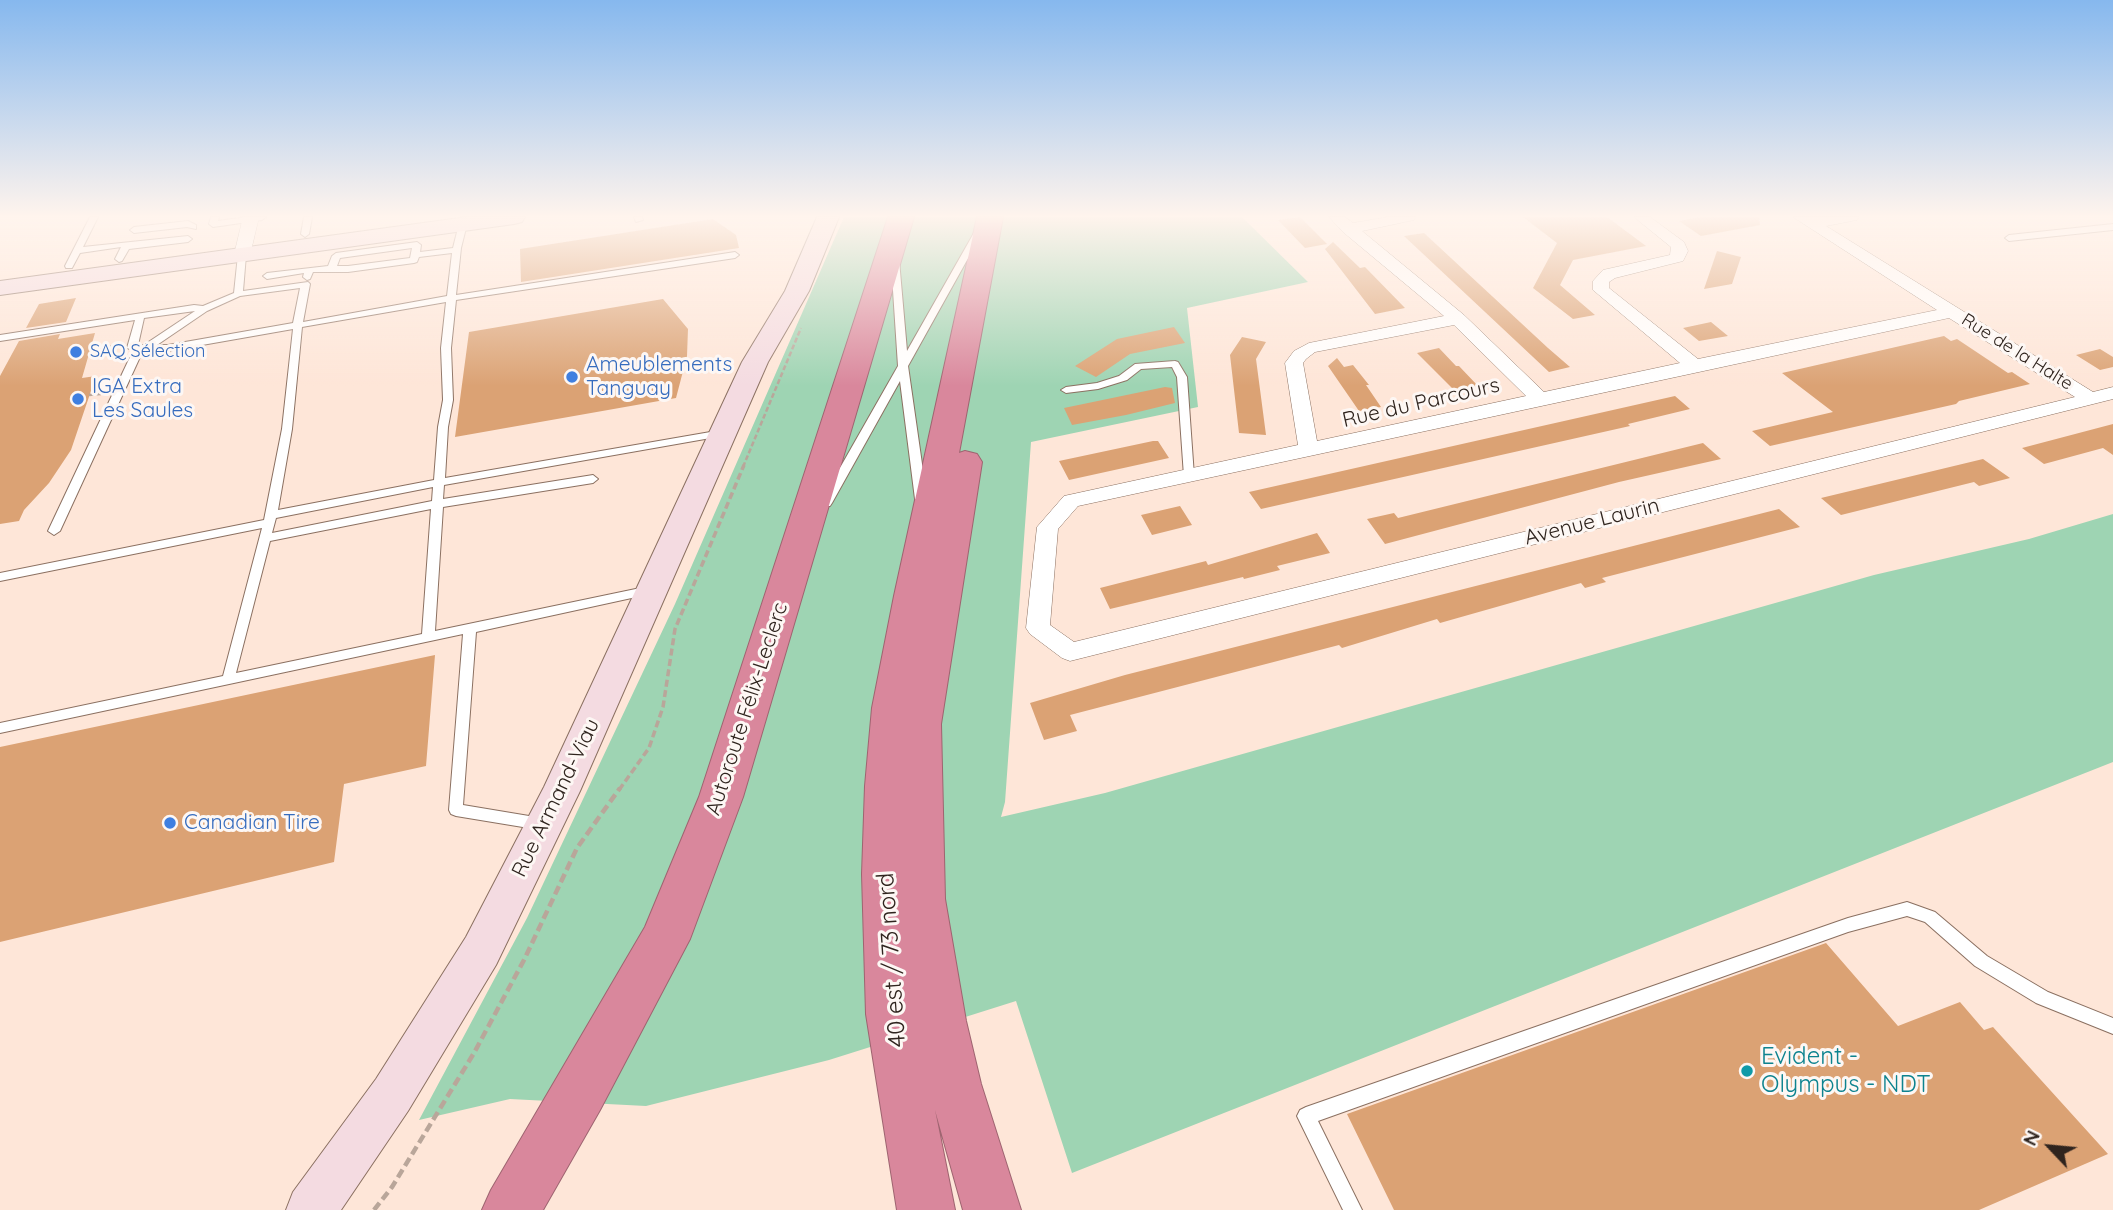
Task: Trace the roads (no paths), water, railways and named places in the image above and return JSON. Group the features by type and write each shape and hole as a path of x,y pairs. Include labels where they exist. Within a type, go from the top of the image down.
{"highway":[{"name":"Autoroute Félix-Leclerc","path":"515,1199 664,939 721,797 883,273"},
{"path":"963,1210 943,1136 908,939 902,767 893,708 977,273"},
{"path":"992,1210 954,1084 940,1021 921,899 920,724 997,273"},
{"path":"947,419 995,281"},
{"name":"40 est / 73 nord","path":"893,708 887,786 885,874 892,1014 926,1210"}],"street":[{"path":"0,288 63,273"},
{"name":"Rue Armand-Viau","path":"755,362 765,314 782,273"},
{"name":"Rue Armand-Viau","path":"311,1210 391,1095 481,951 544,825 755,362 797,291 804,273"},
{"path":"1403,273 1458,319 1541,399"},
{"path":"1611,273 1601,281 1601,290 1695,366"},
{"name":"Rue de la Halte","path":"1891,273 2091,399"},
{"name":"Rue du Parcours","path":"1070,652 1038,628 1048,527 1072,501 1952,312"},
{"path":"1309,451 1294,363 1300,355 1309,348 1458,319"},
{"name":"Avenue Laurin","path":"1070,652 2113,393"}],"lane":[{"path":"239,294 243,273"},
{"path":"267,276 288,273"},
{"path":"228,680 270,519 287,429 298,327 308,273"},
{"path":"428,637 443,427 448,400 446,348 455,273"},
{"path":"140,317 132,348 146,349 204,343 494,291 611,273"},
{"path":"899,273 903,368 925,531"},
{"path":"798,553 956,273"},
{"path":"54,531 136,355 204,309 239,294 305,284"},
{"path":"0,338 194,308 204,309"},
{"path":"1066,390 1123,378 1138,366 1175,364 1182,377 1189,476"},
{"path":"0,577 441,482 722,433"},
{"path":"266,538 438,504 593,479"},
{"path":"0,728 653,590"},
{"path":"470,628 456,810 544,825"},
{"path":"1353,1210 1306,1116 1847,925 1907,909 1930,917 1981,961 2042,998 2113,1026"}],"place":[{"name":"SAQ Sélection","path":"76,352"},
{"name":"Ameublements Tanguay","path":"572,377"},
{"name":"IGA Extra Les Saules","path":"78,399"},
{"name":"Canadian Tire","path":"170,823"},
{"name":"Evident - Olympus - NDT","path":"1747,1071"}]}
